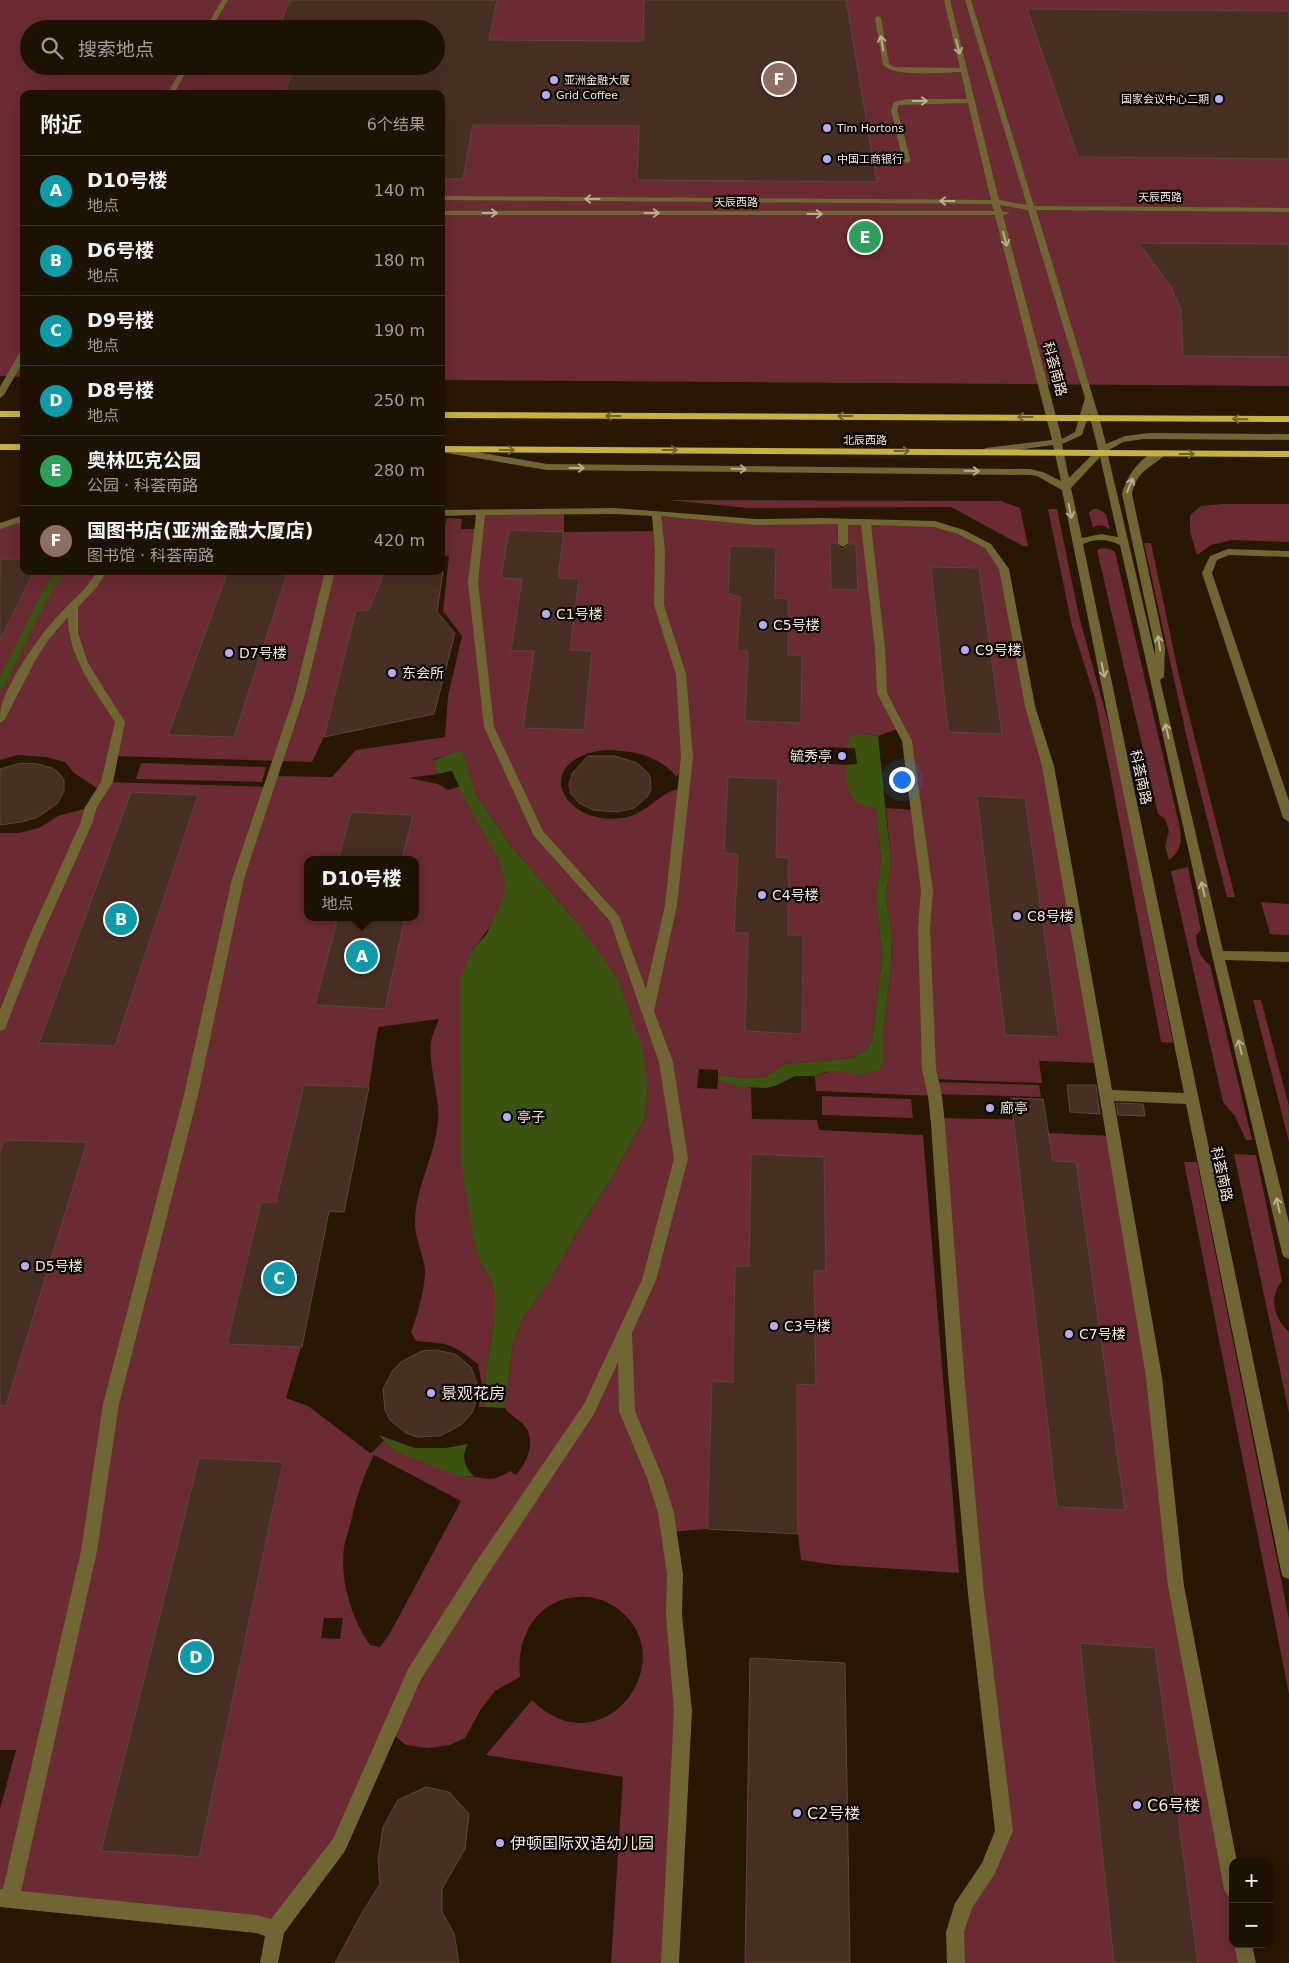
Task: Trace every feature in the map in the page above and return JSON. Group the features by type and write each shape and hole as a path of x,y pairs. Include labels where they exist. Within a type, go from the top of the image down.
{"main road":[{"path":"0,414 20,414"},
{"name":"北辰西路","path":"445,415 1289,419"},
{"path":"0,447 20,448"},
{"name":"北辰西路","path":"445,449 1289,454"}],"street":[{"path":"213,20 225,0"},
{"name":"科荟南路","path":"947,0 998,214 1052,417 1289,1571"},
{"name":"科荟南路","path":"968,0 1030,208 1090,399 1089,396"},
{"path":"878,18 886,65 901,70 964,70"},
{"path":"172,90 181,75"},
{"path":"907,161 894,110 896,103 908,101 971,101"},
{"name":"天辰西路","path":"445,198 996,202 1030,208 1289,210"},
{"name":"天辰西路","path":"445,213 998,214 1030,208"},
{"path":"0,395 20,359"},
{"path":"976,452 1064,441 1079,433 1089,396"},
{"name":"科荟南路","path":"1089,396 1289,1253"},
{"path":"445,450 546,468 1030,472 1040,474 1066,488 1079,471 1110,445 1127,438 1149,436 1289,437"},
{"path":"1158,692 1160,648 1127,494 1128,484 1138,471 1148,460 1161,454"},
{"path":"445,513 591,511 656,513 756,522 935,524 961,532 988,546 1004,569 1030,706 1048,766 1106,1095 1154,1377 1176,1586 1229,1867"},
{"path":"269,1963 276,1929 339,1845 414,1675 480,1570 589,1409 649,1280 681,1159 666,1062 615,919 538,833 489,727 473,582 481,513"},
{"path":"648,1011 671,905 687,757 681,674 660,605 660,550 656,513"},
{"path":"0,526 20,519"},
{"path":"843,522 843,544"},
{"path":"866,523 880,648 882,693 907,741 927,891 924,928 929,1069 935,1096 938,1124 956,1373 976,1594 1004,1832 988,1869 964,1903 956,1932 956,1963"},
{"path":"1077,543 1099,536 1112,538 1124,544"},
{"path":"1289,554 1228,552 1213,558 1207,573 1289,818"},
{"path":"0,719 32,657 54,625 100,575"},
{"path":"276,1929 256,1924 5,1898 89,1551 111,1404 191,1095 238,879 300,694 329,575"},
{"path":"0,1026 35,937 86,824 91,807 107,782 120,722 83,663 73,633 73,606"},
{"path":"1218,955 1289,957"},
{"path":"1106,1095 1192,1099"},
{"path":"625,1331 627,1411 655,1478 666,1513 675,1574 674,1616 683,1711 670,1963"},
{"path":"1244,1948 1247,1963"}],"shaded area":[{"path":"0,0 1289,0 1289,386 445,380 445,90 20,90 20,377 0,376"},
{"path":"668,500 1001,501 1020,508 1028,546 1023,546 951,507 748,508"},
{"path":"1289,504 1289,542 1232,540 1211,545 1197,555 1190,532 1190,515 1201,506"},
{"path":"1048,509 1057,509 1079,616 1114,744 1173,1043 1161,1042 1095,698 1072,626"},
{"path":"1093,509 1098,509 1106,514 1110,530 1102,526 1093,528 1089,513"},
{"path":"564,512 564,532 657,531 656,513 705,518 935,524 988,546 1004,569 1048,766 1096,1063 1039,1061 1042,1083 932,1079 935,1096 816,1091 815,1076 835,1071 867,1073 883,1065 883,1037 891,966 892,936 886,897 891,861 886,808 916,810 900,728 878,736 864,734 849,739 849,748 828,747 829,764 846,765 846,773 876,806 881,860 876,896 882,957 872,1040 867,1049 852,1058 786,1064 764,1077 745,1078 718,1075 718,1070 699,1069 697,1088 717,1089 718,1080 751,1088 752,1119 817,1120 819,1130 923,1135 959,1573 836,1565 801,1560 798,1534 797,1384 816,1385 814,1271 826,1271 735,1266 733,1382 712,1382 707,1529 669,1532 683,1711 670,1963 611,1963 623,1777 486,1755 532,1700 559,1719 585,1723 608,1716 627,1700 639,1678 643,1654 636,1630 618,1609 605,1601 590,1597 564,1599 540,1613 532,1623 521,1648 520,1677 495,1691 481,1709 465,1738 450,1745 428,1748 406,1745 390,1732 339,1845 275,1929 0,1898 0,1809 16,1750 0,1750 0,1380 14,1380 87,1142 4,1140 0,1151 0,833 18,833 39,828 58,816 91,807 100,790 74,773 65,762 46,757 18,755 0,760 0,640 32,575 227,575 168,735 233,737 287,575 383,575 369,610 356,611 324,737 312,762 112,756 107,782 269,787 273,776 332,777 356,750 445,737 448,696 462,636 443,611 449,556 445,556 445,525 447,518 462,519 461,529 479,529 481,513","holes":["509,530 564,532 558,578 579,579 570,650 592,651 584,730 534,651 511,650 522,579 501,578","830,544 856,544 858,590 831,589","731,546 776,547 775,598 789,599 788,655 802,655 801,723 745,720 748,651 737,651 740,597 728,594","931,567 979,568 1002,734 948,732","605,750 626,751 644,755 661,763 677,777 686,758 684,787 669,792 647,808 629,817 622,818 600,818 583,812 570,802 562,790 562,778 568,766 582,756","462,751 476,795 512,847 578,924 648,1087 645,1118 607,1186 575,1235 551,1278 524,1316 513,1343 505,1408 527,1430 530,1437 529,1450 524,1463 516,1475 510,1471 490,1479 469,1476 461,1477 390,1447 384,1440 370,1453 308,1406 286,1398 301,1347 227,1343 261,1202 276,1202 304,1085 369,1087 378,1027 439,1019 432,1037 431,1046 438,1120 434,1145 416,1207 415,1220 425,1275 421,1300 411,1332 416,1341 449,1345 478,1364 482,1385 479,1407 484,1407 486,1373 495,1318 495,1294 490,1277 480,1262 473,1230 472,950 495,919 506,891 506,883 499,858 461,786 448,790 438,784 409,778 437,774 434,759","728,777 777,779 776,857 789,858 788,935 803,936 802,1034 745,1030 748,933 734,933 738,854 724,853","131,793 198,795 115,1046 40,1043","977,796 1025,798 1059,1037 1005,1035","374,1455 461,1501 389,1635 380,1647 370,1645 357,1623 345,1586 343,1560 344,1547 356,1501","199,1458 283,1463 199,1857 101,1850","324,1618 343,1618 340,1639 321,1638"]},
{"path":"20,519 20,559 0,559 0,526"},
{"path":"1144,543 1151,543 1179,676 1235,897 1227,897 1188,743"},
{"path":"1102,548 1115,552 1180,828 1180,846 1169,860 1165,846 1169,831 1165,819 1158,814 1097,550"},
{"path":"853,735 878,736 891,861 886,897 892,936 891,966 883,1037 883,1065 878,1070 869,1073 857,1074 840,1071 825,1072 815,1076 795,1076 775,1086 765,1088 742,1087 718,1080 718,1075 745,1078 764,1077 786,1064 852,1058 867,1049 872,1040 882,957 876,896 881,860 876,808 860,804 855,800 848,789 846,774 846,765 857,764 855,748 849,748 849,739"},
{"path":"462,750 476,795 512,847 578,924 617,978 642,1047 648,1087 645,1118 551,1279 524,1316 513,1343 505,1408 484,1407 486,1373 495,1318 495,1294 490,1277 480,1262 475,1246 461,1163 460,980 472,950 486,935 502,901 506,884 498,857 466,802 452,771 437,774 434,760"},
{"path":"141,763 266,767 262,782 136,779"},
{"path":"1188,867 1201,930 1196,936 1197,945 1201,956 1210,965 1252,1140 1246,1140 1235,1116 1223,1102 1171,871"},
{"path":"1261,902 1289,904 1289,935 1270,934"},
{"path":"1253,1000 1261,1000 1289,1106 1289,1142"},
{"path":"936,1082 1039,1085 1041,1097 937,1094"},
{"path":"822,1096 911,1099 913,1118 822,1115"},
{"path":"938,1118 1045,1120 1048,1133 1112,1136 1174,1565 1229,1867 1229,1948 1244,1948 1247,1963 1198,1963 1155,1648 1080,1643 1114,1963 956,1963 955,1932 1004,1831","holes":["1018,1159 1076,1162 1124,1510 1057,1507"]},
{"path":"1234,1154 1256,1155 1282,1281 1275,1294 1275,1308 1280,1321 1289,1332 1289,1413"},
{"path":"1184,1162 1197,1162 1289,1619 1289,1694"},
{"path":"379,1435 414,1448 445,1448 468,1444 464,1457 468,1469 474,1476 461,1477 404,1455 390,1447"}],"building":[{"name":"亚洲金融大厦","path":"290,0 497,0 489,40 643,41 644,0 846,0 877,182 637,180 639,126 473,125 463,179 445,179 445,90 286,90 291,75 445,75 445,20 282,20"},
{"name":"国家会议中心二期","path":"1027,9 1289,11 1289,159 1078,157"},
{"path":"1139,243 1289,244 1289,357 1183,356 1181,310 1171,287"},
{"name":"C1号楼","path":"509,530 564,532 558,578 579,579 570,650 592,651 584,730 523,728 534,651 511,651 522,579 501,578"},
{"path":"830,543 836,543 842,549 850,544 856,544 858,590 831,589"},
{"name":"C5号楼","path":"730,546 776,547 775,598 789,599 788,655 802,655 801,723 745,721 748,651 737,651 740,597 728,594"},
{"path":"0,559 20,559 20,575 32,575 0,640"},
{"name":"C9号楼","path":"931,567 979,568 1002,734 948,732"},
{"name":"D7号楼","path":"227,575 287,575 234,737 168,735"},
{"name":"东会所","path":"383,575 442,575 437,612 455,633 434,714 324,737 356,611 369,610"},
{"path":"588,756 615,756 637,763 650,777 651,789 648,796 634,808 618,812 593,810 579,803 571,794 569,784 573,772"},
{"path":"21,763 38,764 52,768 64,780 64,791 58,803 38,817 0,825 0,769"},
{"name":"C4号楼","path":"728,777 778,779 776,857 789,858 788,935 803,935 802,1034 745,1031 748,933 734,933 738,854 724,853"},
{"path":"131,792 198,795 115,1046 39,1043"},
{"name":"C8号楼","path":"977,796 1025,798 1059,1037 1005,1035"},
{"path":"351,812 413,815 403,856 339,856"},
{"path":"337,921 404,921 385,1009 315,1005"},
{"path":"304,1085 369,1087 344,1212 329,1211 302,1347 227,1344 261,1202 276,1202"},
{"path":"1067,1085 1096,1085 1100,1114 1070,1112"},
{"name":"C7号楼","path":"1011,1098 1043,1099 1053,1161 1076,1162 1125,1510 1057,1507"},
{"path":"1116,1103 1143,1104 1145,1116 1118,1115"},
{"name":"D5号楼","path":"4,1140 87,1142 6,1406 0,1405 0,1151"},
{"name":"C3号楼","path":"751,1154 824,1157 826,1271 814,1271 816,1385 797,1384 798,1534 707,1529 712,1381 733,1382 735,1266 749,1266"},
{"name":"景观花房","path":"436,1350 455,1354 471,1367 478,1386 478,1396 472,1413 461,1425 440,1436 417,1437 406,1433 390,1420 385,1410 383,1389 393,1370 401,1362 422,1351"},
{"path":"199,1458 283,1462 199,1857 101,1851"},
{"name":"C6号楼","path":"1080,1643 1155,1648 1198,1963 1114,1963"},
{"name":"C2号楼","path":"750,1658 845,1663 850,1963 745,1963"},
{"path":"426,1787 449,1792 469,1814 465,1849 442,1889 442,1912 454,1933 459,1963 335,1963 380,1884 378,1860 383,1827 398,1800"}],"waterway":[{"path":"0,686 45,595 58,575"}],"place":[{"name":"国图书店(亚洲金融大厦店)","path":"779,79"},
{"name":"亚洲金融大厦","path":"554,80"},
{"name":"Grid Coffee","path":"546,95"},
{"name":"国家会议中心二期","path":"1219,99"},
{"name":"Tim Hortons","path":"827,128"},
{"name":"中国工商银行","path":"827,159"},
{"name":"奥林匹克公园","path":"865,237"},
{"name":"C1号楼","path":"546,614"},
{"name":"C5号楼","path":"763,625"},
{"name":"C9号楼","path":"965,650"},
{"name":"D7号楼","path":"229,653"},
{"name":"东会所","path":"392,673"},
{"name":"毓秀亭","path":"842,756"},
{"name":"C4号楼","path":"762,895"},
{"name":"C8号楼","path":"1017,916"},
{"name":"D6号楼","path":"121,919"},
{"name":"D10号楼","path":"362,956"},
{"name":"廊亭","path":"990,1108"},
{"name":"亭子","path":"507,1117"},
{"name":"D5号楼","path":"25,1266"},
{"name":"D9号楼","path":"279,1278"},
{"name":"C3号楼","path":"774,1326"},
{"name":"C7号楼","path":"1069,1334"},
{"name":"景观花房","path":"431,1393"},
{"name":"D8号楼","path":"196,1657"},
{"name":"C6号楼","path":"1137,1805"},
{"name":"C2号楼","path":"797,1813"},
{"name":"伊顿国际双语幼儿园","path":"500,1843"}]}
